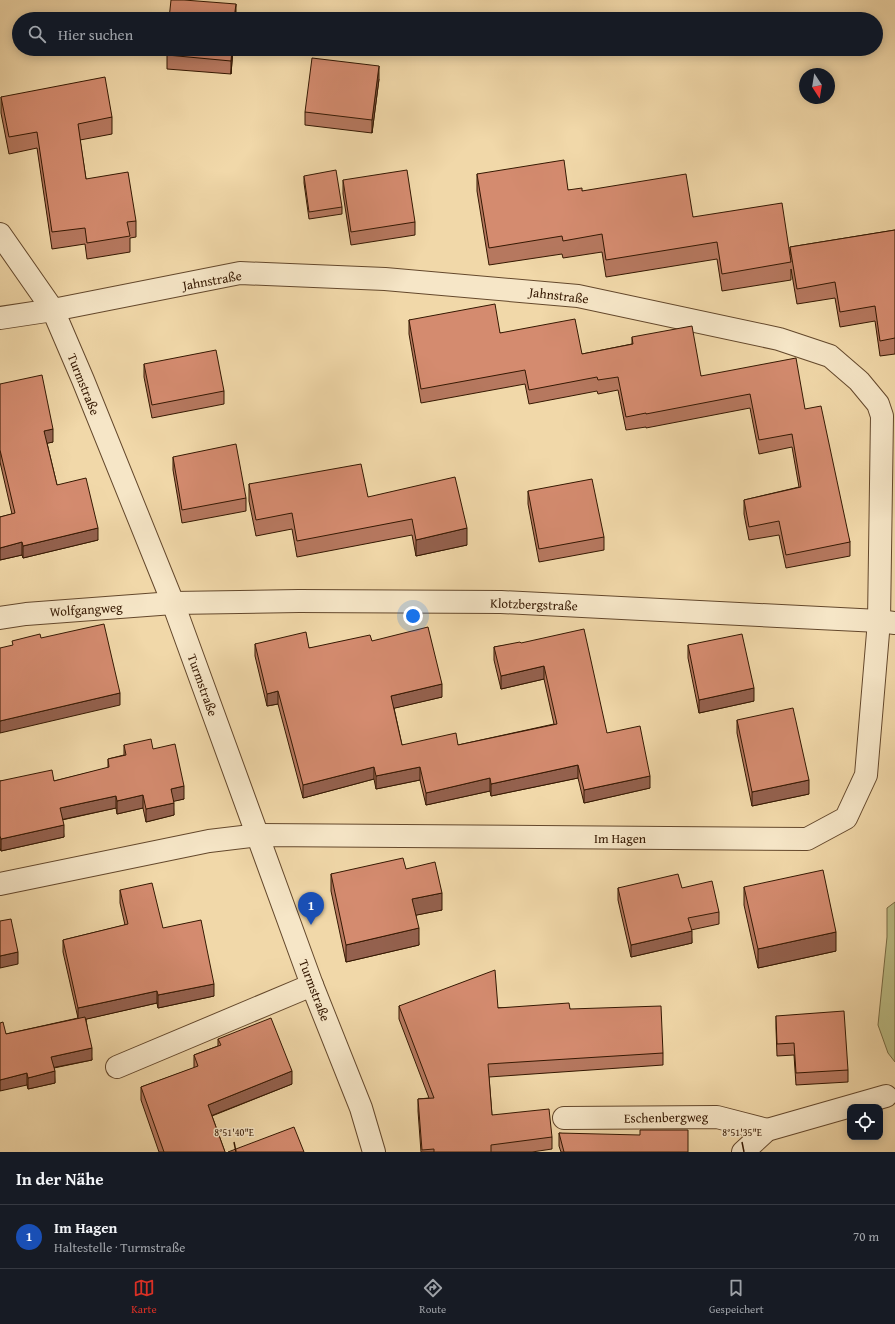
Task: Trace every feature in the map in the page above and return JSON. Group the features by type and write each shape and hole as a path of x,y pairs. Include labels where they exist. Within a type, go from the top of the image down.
{"street":[{"name":"Turmstraße","path":"0,234 53,310 173,603 259,835 312,985 361,1108 374,1152"},
{"name":"Jahnstraße","path":"0,318 53,310 240,273 385,279 578,296 778,339 830,356 859,381 878,404 882,416 887,622"},
{"name":"Klotzbergstraße","path":"173,603 299,601 501,602 887,622"},
{"name":"Wolfgangweg","path":"0,618 26,614 173,603"},
{"name":"Im Hagen","path":"0,884 209,841 259,835 807,839 846,818 866,775 887,622"},
{"path":"118,1067 312,985"},
{"path":"743,1152 767,1130 886,1096"},
{"name":"Eschenbergweg","path":"564,1118 717,1116 767,1130"}],"green space":[{"path":"895,902 895,1062 888,1053 878,1025 887,937 887,908"}],"building":[{"path":"171,0 236,4 235,12 170,12"},
{"path":"178,56 231,56 231,61"},
{"path":"312,58 379,66 372,120 305,112"},
{"path":"105,77 112,117 78,124 86,179 128,172 136,221 127,222 130,236 87,243 85,228 52,232 37,132 9,137 1,97"},
{"path":"564,160 568,190 582,188 582,191 686,174 693,217 782,203 791,262 722,274 717,242 606,260 602,234 563,241 562,236 489,248 477,174"},
{"path":"336,170 342,207 309,212 304,176"},
{"path":"407,170 415,222 351,232 343,180"},
{"path":"895,230 895,338 880,341 875,306 840,312 835,282 797,289 790,247"},
{"path":"495,304 500,333 575,319 582,354 633,344 632,337 692,326 701,376 796,358 805,409 821,406 850,542 786,555 779,521 749,527 744,500 801,487 792,434 759,440 750,394 626,417 618,377 598,380 597,377 529,390 525,370 421,389 409,320"},
{"path":"216,350 224,391 152,405 144,364"},
{"path":"42,375 53,429 44,431 57,485 86,478 98,528 23,546 22,542 0,548 0,517 15,513 0,450 0,384"},
{"path":"236,444 246,498 182,510 173,457"},
{"path":"361,464 368,497 455,477 467,528 416,540 412,519 297,541 292,513 256,520 249,484"},
{"path":"592,479 604,537 539,549 528,491"},
{"path":"104,624 120,693 0,721 0,648 13,645 12,641 40,634 41,638"},
{"path":"428,627 442,684 391,696 402,745 456,733 458,745 557,724 544,666 501,676 494,647 521,643 584,629 607,733 640,726 650,776 584,790 578,765 491,784 490,778 426,793 420,767 376,776 374,767 303,785 278,691 267,694 255,644 306,632 309,648 370,635 372,641"},
{"path":"742,634 754,688 699,700 688,645"},
{"path":"793,708 809,780 752,792 737,720"},
{"path":"151,739 153,749 175,744 184,786 171,789 174,803 146,809 143,795 117,801 116,796 60,808 64,825 1,839 0,781 52,770 54,781 109,767 108,759 126,755 124,745"},
{"path":"403,858 406,869 435,862 442,893 412,899 419,928 346,945 331,874"},
{"path":"823,870 836,932 758,949 744,887"},
{"path":"678,874 682,888 712,881 719,912 688,918 692,931 631,945 618,888"},
{"path":"152,883 163,928 201,920 214,984 158,995 157,991 78,1008 63,940 128,924 120,890"},
{"path":"11,919 18,952 0,956 0,921"},
{"path":"495,970 498,1008 569,1003 570,1009 661,1006 663,1053 488,1064 492,1115 549,1109 552,1137 491,1145 491,1152 434,1152 434,1149 422,1150 418,1099 434,1098 399,1006"},
{"path":"844,1011 848,1070 796,1073 794,1043 777,1044 776,1016"},
{"path":"85,1017 92,1048 51,1057 55,1071 28,1078 27,1073 0,1080 0,1023 3,1022 6,1034"},
{"path":"271,1018 292,1071 208,1105 225,1152 164,1152 141,1087 198,1066 194,1055 221,1045 218,1039"},
{"path":"294,1127 304,1152 228,1152"},
{"path":"640,1130 688,1130 688,1152 564,1152 559,1133 640,1135"}],"place":[{"name":"Im Hagen","path":"311,925"}]}
